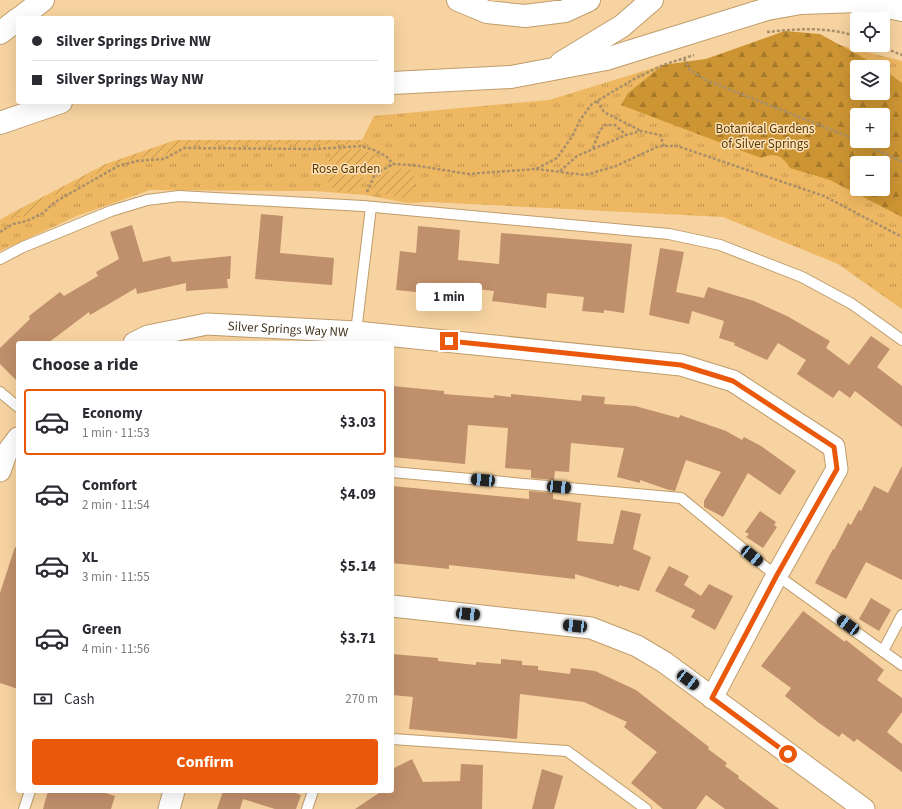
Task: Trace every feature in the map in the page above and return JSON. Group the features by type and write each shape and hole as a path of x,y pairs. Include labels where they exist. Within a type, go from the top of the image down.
{"highway":[{"path":"23,16 43,0"},
{"path":"458,0 488,12 525,16 565,11 589,0"},
{"path":"548,70 622,26 652,0"},
{"path":"394,83 511,76 606,59 767,8 801,3 858,1 902,10"},
{"path":"0,33 16,21"},
{"path":"0,123 55,104"}],"street":[{"name":"Silver Springs Way NW","path":"138,341 148,336 207,324 356,332 681,365 733,381 834,447 837,469 777,575 712,698"},
{"path":"0,471 6,454 16,441"},
{"path":"394,606 590,628 637,646 664,662 864,809"},
{"path":"169,809 173,793"}],"lane":[{"path":"0,259 23,247 111,211 147,200 179,196 367,206 669,234 720,245 802,278 852,304 902,340"},
{"path":"356,332 367,206"},
{"path":"0,392 16,405"},
{"path":"394,472 681,498 777,575 902,665"},
{"path":"883,651 902,615"},
{"path":"394,738 567,751 646,809"},
{"path":"24,809 29,793"},
{"path":"307,809 312,793"}],"path":[{"path":"759,33 799,28 850,35"},
{"path":"890,50 902,55"},
{"path":"536,168 556,158 573,135 580,120 597,101 634,78 663,65 697,54"},
{"path":"684,59 690,70 706,80 850,138"},
{"path":"597,101 604,112 641,131 660,135 664,146"},
{"path":"594,148 600,130 605,125 615,125 626,135"},
{"path":"560,172 577,156 626,135 641,131"},
{"path":"0,232 13,224 27,221 44,213 55,202 118,166 137,160 164,159 184,148 316,148 361,146 386,156 393,164"},
{"path":"367,206 369,184 375,174 393,164 413,165 468,174 536,168 585,175 616,166 659,146 677,146 824,196 902,237"},
{"path":"873,148 902,162"}],"green space":[{"name":"Botanical Gardens of Silver Springs","path":"785,31 850,48 850,52 867,52 902,61 902,309 838,264 723,217 431,202 407,203 366,195 315,191 150,190 77,216 0,251 0,220 106,164 177,140 362,140 374,116 549,100 663,65 706,59"},
{"path":"785,31 820,34 850,50 850,52 867,60 850,60 850,100 890,100 890,74 902,83 902,217 861,196 890,196 890,156 850,156 850,190 830,180 790,168 778,156 770,155 761,158 621,105 628,93 663,65 706,59"},
{"path":"177,140 362,140 362,144 179,145 162,157 147,159 141,156 107,168 51,197 37,213 29,217 17,216 0,225 0,220 10,214 106,164"},
{"name":"Rose Garden","path":"341,148 360,149 377,156 377,159 365,171 358,191 338,191 332,188 328,183 327,168 329,160 333,150"},
{"path":"397,168 412,170 415,190 411,196 407,199 372,192 373,183 379,176"}],"building":[{"path":"261,214 283,216 280,253 334,258 332,285 255,279"},
{"path":"132,225 143,262 170,256 172,262 231,256 230,279 227,279 228,288 186,291 186,283 137,294 136,288 90,315 89,312 51,341 16,341 16,380 0,364 0,348 30,319 29,316 60,292 64,296 98,276 96,272 119,259 110,232"},
{"path":"418,226 460,230 458,260 499,264 501,233 632,244 624,313 604,310 604,313 582,311 584,297 547,293 546,308 492,301 494,291 457,287 455,299 434,297 435,294 396,290 400,251 416,253"},
{"path":"660,248 684,252 676,292 704,298 708,287 754,301 787,316 830,341 826,348 849,365 871,336 890,349 877,367 902,386 902,427 855,391 850,398 839,390 833,398 797,374 806,360 778,343 767,360 734,345 735,343 719,338 724,321 692,311 689,324 649,315"},
{"path":"394,386 444,391 444,394 494,398 494,395 511,397 511,394 581,401 582,395 605,397 604,404 635,406 679,418 680,415 726,431 742,440 744,437 761,446 796,471 780,495 748,473 723,517 704,507 704,501 721,472 686,460 675,491 640,480 640,483 617,477 624,448 571,443 569,472 555,471 554,480 531,478 531,470 505,468 508,428 468,425 465,464 394,457"},
{"path":"902,466 902,580 866,562 846,599 815,583 848,523 851,525 859,510 861,511 874,486 888,493"},
{"path":"394,486 529,499 529,491 553,493 553,499 581,503 577,541 613,544 621,510 641,514 633,549 651,557 639,591 619,585 619,587 575,574 575,579 449,565 449,569 394,563"},
{"path":"760,511 776,522 774,525 777,527 763,548 746,537 749,534 745,532"},
{"path":"16,547 16,688 0,683 0,593"},
{"path":"669,566 689,576 684,585 701,596 709,584 733,596 715,630 691,617 695,610 655,591"},
{"path":"871,598 891,610 879,631 859,619"},
{"path":"803,611 845,642 846,640 884,670 877,680 902,698 902,712 887,732 902,744 902,772 857,739 854,742 842,733 839,737 819,723 785,696 791,688 761,666"},
{"path":"394,654 438,658 438,661 476,665 476,662 501,664 501,659 522,661 522,665 538,666 538,670 570,674 571,668 595,671 636,690 709,747 708,749 727,763 725,766 739,776 738,778 779,809 725,809 706,795 696,809 663,809 631,783 657,752 624,727 627,722 584,702 520,694 517,739 409,729 413,697 394,695"},
{"path":"412,759 423,782 460,781 461,764 483,765 482,809 355,809 379,793 394,793 394,768"},
{"path":"542,769 563,776 554,809 532,809"},
{"path":"47,793 105,793 115,796 111,809 43,809"},
{"path":"222,793 296,793 301,795 296,809 275,809 243,799 240,809 217,809"}],"route":[{"path":"449,341 681,365 733,381 834,447 837,469 777,575 712,698 788,754"}]}
